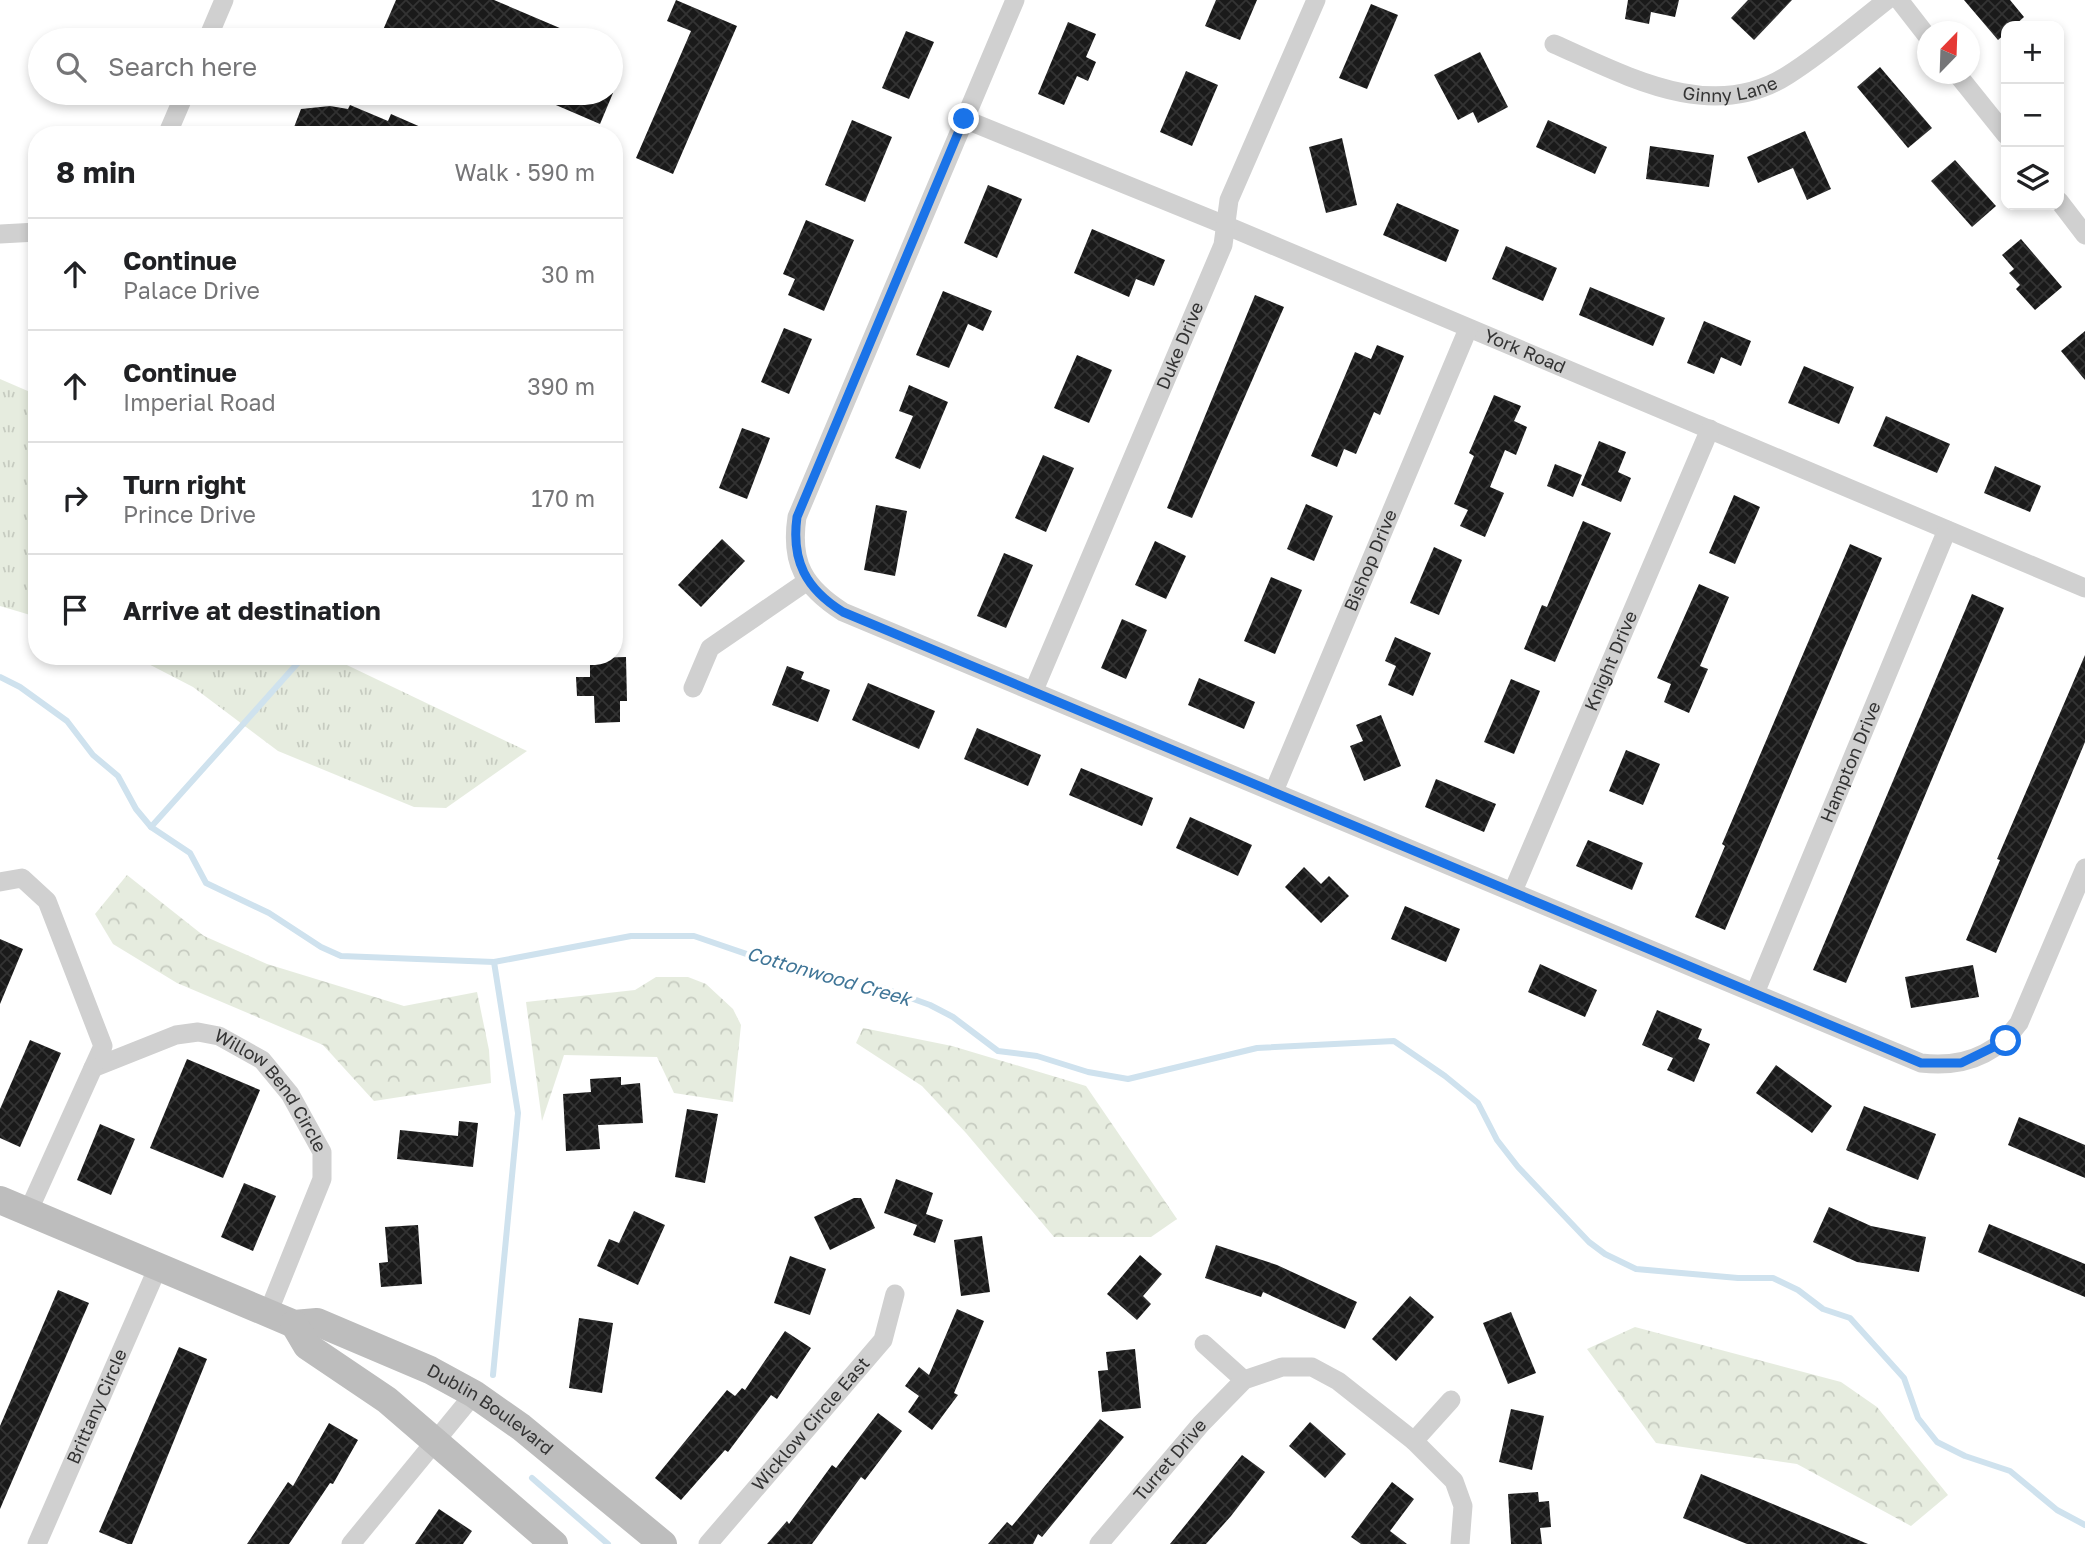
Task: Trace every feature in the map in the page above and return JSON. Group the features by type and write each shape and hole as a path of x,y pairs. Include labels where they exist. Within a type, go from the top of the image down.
{"main road":[{"name":"Dublin Boulevard","path":"0,1200 281,1319 317,1322 430,1370 474,1394 521,1427 663,1544"},
{"name":"Dublin Boulevard","path":"281,1319 307,1346 387,1400 554,1544"}],"street":[{"path":"212,28 224,0"},
{"path":"1015,0 797,517 794,537 796,557 806,582 825,601 843,612 1921,1063 1961,1063 2006,1041 2019,1023 2085,868"},
{"name":"Duke Drive","path":"1034,690 1223,245 1229,200 1316,0"},
{"name":"Ginny Lane","path":"1554,44 1684,95 1713,98 1741,95 1787,76 1887,0"},
{"path":"1899,0 1917,23"},
{"path":"1965,84 2001,129"},
{"path":"171,126 180,105"},
{"name":"York Road","path":"964,119 1225,225 2085,588"},
{"path":"2064,207 2085,234"},
{"path":"0,234 28,232"},
{"name":"Bishop Drive","path":"1274,791 1468,328"},
{"name":"Knight Drive","path":"1513,891 1710,429"},
{"name":"Hampton Drive","path":"1755,993 1947,530"},
{"path":"693,688 710,648 806,582"},
{"path":"0,882 22,878 47,901 103,1046 28,1212"},
{"name":"Willow Bend Circle","path":"93,1068 176,1035 198,1032 219,1036 262,1060 290,1094 322,1152 322,1179 281,1319"},
{"name":"Brittany Circle","path":"37,1544 158,1267"},
{"name":"Wicklow Circle East","path":"708,1544 883,1340 895,1294"},
{"path":"1204,1344 1244,1380"},
{"name":"Turret Drive","path":"1099,1544 1201,1424 1244,1380 1282,1367 1312,1367 1338,1381 1414,1441 1454,1480 1463,1506 1460,1544"},
{"path":"351,1544 474,1394"},
{"path":"1414,1441 1451,1400"}],"green space":[{"path":"0,379 28,391 28,614 0,606"},
{"path":"150,665 347,665 527,751 446,808 414,807 278,751 193,687"},
{"path":"127,875 204,936 267,964 404,1006 477,992 489,1050 491,1083 374,1101 323,1045 177,983 113,944 95,914"},
{"path":"656,977 688,977 706,984 733,1009 741,1025 733,1102 674,1093 657,1057 564,1055 542,1121 526,1002 635,990"},
{"path":"863,1028 952,1046 1086,1086 1177,1219 1151,1237 1054,1237 966,1133 922,1086 856,1043"},
{"path":"1635,1327 1841,1382 1877,1407 1948,1495 1911,1526 1797,1464 1656,1443 1587,1349"}],"building":[{"path":"396,0 494,0 560,28 384,28"},
{"path":"676,0 737,26 673,174 636,158 691,31 667,21"},
{"path":"1216,0 1257,0 1240,40 1205,26"},
{"path":"1628,0 1679,0 1675,17 1651,12 1649,24 1625,19"},
{"path":"1748,0 1792,0 1754,40 1731,18"},
{"path":"1964,0 2010,0 2024,17 2020,21 2001,21 2001,37 1998,40"},
{"path":"1371,4 1398,15 1367,89 1339,78"},
{"path":"1068,22 1096,34 1086,57 1096,62 1088,81 1077,76 1064,105 1038,94"},
{"path":"906,31 934,42 909,99 882,88"},
{"path":"1480,52 1508,107 1478,123 1473,112 1458,120 1434,75"},
{"path":"1880,67 1932,128 1908,148 1857,87"},
{"path":"1186,71 1218,85 1192,146 1160,132"},
{"path":"350,105 388,121 391,114 418,126 294,126 301,109 330,106 348,109"},
{"path":"556,105 608,105 600,124"},
{"path":"852,120 892,137 865,202 825,185"},
{"path":"1548,120 1607,147 1595,174 1536,147"},
{"path":"1805,131 1831,189 1807,200 1793,168 1758,183 1747,157"},
{"path":"1342,138 1357,205 1326,213 1309,147"},
{"path":"1650,146 1714,155 1709,187 1646,179"},
{"path":"1955,160 1996,206 1972,227 1931,181"},
{"path":"988,185 1022,199 997,258 964,243"},
{"path":"1397,203 1459,230 1446,262 1383,235"},
{"path":"806,220 854,240 824,311 788,295 795,279 783,274"},
{"path":"1092,229 1165,260 1154,286 1136,279 1129,297 1074,273"},
{"path":"2021,239 2062,287 2035,310 2016,289 2020,285 2009,273 2014,269 2002,255"},
{"path":"1506,246 1557,268 1543,301 1492,279"},
{"path":"1590,287 1665,318 1653,346 1579,315"},
{"path":"943,291 992,311 983,331 968,324 949,368 916,355"},
{"path":"1255,295 1284,307 1192,518 1167,508"},
{"path":"1704,321 1751,341 1741,366 1721,357 1714,374 1687,363"},
{"path":"784,328 812,339 789,394 761,382"},
{"path":"2085,331 2085,380 2061,351"},
{"path":"1377,345 1404,356 1380,415 1374,412 1356,454 1344,449 1337,467 1311,456 1355,352 1371,359"},
{"path":"1077,355 1112,370 1089,423 1054,408"},
{"path":"1804,366 1854,387 1839,424 1788,403"},
{"path":"909,385 948,402 920,469 895,458 913,416 899,411"},
{"path":"1494,395 1521,406 1514,421 1527,427 1516,455 1505,450 1490,487 1504,493 1485,537 1460,526 1468,510 1454,504 1474,456 1469,453"},
{"path":"1886,416 1950,444 1937,473 1873,446"},
{"path":"742,428 770,438 747,499 719,488"},
{"path":"1599,441 1626,452 1618,472 1631,478 1621,502 1581,485"},
{"path":"1043,455 1074,468 1046,532 1015,518"},
{"path":"1555,464 1582,475 1573,497 1547,486"},
{"path":"1995,466 2041,486 2030,512 1984,493"},
{"path":"1734,495 1760,507 1735,564 1709,553"},
{"path":"1306,504 1333,516 1314,561 1287,549"},
{"path":"876,505 907,511 895,576 864,570"},
{"path":"1583,521 1611,533 1555,662 1524,649 1542,605 1547,607"},
{"path":"722,539 745,561 701,607 678,585"},
{"path":"1155,541 1186,556 1166,599 1135,585"},
{"path":"1850,544 1882,558 1725,930 1695,917 1725,846 1722,844"},
{"path":"1434,547 1462,560 1439,615 1410,603"},
{"path":"1004,553 1033,565 1006,628 977,616"},
{"path":"1271,577 1302,590 1275,654 1244,641"},
{"path":"1699,584 1729,597 1700,666 1708,669 1689,713 1664,702 1671,684 1657,678"},
{"path":"1972,594 2004,608 1846,983 1813,970"},
{"path":"1122,619 1147,630 1126,679 1101,668"},
{"path":"1395,637 1431,653 1413,696 1388,685 1396,666 1385,661"},
{"path":"2085,655 2085,742 1996,953 1966,940 2000,860 1997,859"},
{"path":"623,657 626,657 627,701 620,701 620,722 595,723 594,696 577,696 576,677 590,677 590,665 623,665"},
{"path":"787,666 804,672 801,679 830,690 818,722 772,705"},
{"path":"1199,678 1255,702 1244,729 1188,705"},
{"path":"1511,679 1540,691 1514,754 1484,742"},
{"path":"868,683 935,711 919,749 852,720"},
{"path":"1381,715 1401,766 1364,781 1350,746 1363,741 1356,725"},
{"path":"977,728 1041,755 1028,786 964,759"},
{"path":"1626,750 1660,764 1643,805 1609,791"},
{"path":"1081,768 1153,798 1142,826 1069,795"},
{"path":"1436,779 1496,804 1484,832 1425,807"},
{"path":"1190,817 1252,845 1238,876 1176,848"},
{"path":"1588,840 1643,863 1632,890 1576,866"},
{"path":"1304,867 1321,884 1329,876 1349,896 1321,923 1285,887"},
{"path":"1405,906 1460,929 1446,962 1391,939"},
{"path":"0,939 23,949 0,1004"},
{"path":"1540,964 1597,990 1585,1017 1528,992"},
{"path":"1973,965 1979,997 1911,1008 1905,977"},
{"path":"1657,1010 1702,1029 1698,1039 1710,1044 1694,1082 1667,1070 1673,1058 1642,1045"},
{"path":"30,1040 61,1053 20,1147 0,1138 0,1109"},
{"path":"187,1059 260,1090 223,1178 150,1148"},
{"path":"1776,1065 1832,1106 1812,1133 1756,1093"},
{"path":"621,1077 621,1085 640,1083 643,1123 598,1125 600,1149 566,1151 563,1094 591,1092 590,1079"},
{"path":"1864,1106 1936,1134 1918,1180 1846,1150"},
{"path":"687,1109 718,1114 705,1183 675,1177"},
{"path":"2019,1117 2085,1145 2085,1178 2008,1145"},
{"path":"459,1121 478,1123 473,1167 397,1159 400,1130 458,1136"},
{"path":"100,1124 135,1139 111,1195 77,1180"},
{"path":"896,1179 933,1193 926,1214 943,1220 935,1243 913,1235 917,1225 884,1213"},
{"path":"244,1183 276,1196 253,1251 221,1237"},
{"path":"854,1198 861,1198 875,1228 830,1250 814,1217"},
{"path":"1829,1207 1871,1226 1926,1237 1919,1272 1857,1262 1813,1242"},
{"path":"634,1211 665,1225 638,1285 597,1266 609,1239 619,1243"},
{"path":"1989,1224 2085,1264 2085,1297 1978,1252"},
{"path":"418,1225 422,1284 381,1287 379,1263 388,1262 385,1227"},
{"path":"982,1236 990,1292 961,1296 954,1240"},
{"path":"1216,1245 1277,1265 1357,1302 1345,1329 1263,1292 1261,1297 1205,1278"},
{"path":"1140,1255 1162,1274 1143,1296 1151,1304 1137,1320 1107,1294"},
{"path":"790,1256 826,1269 810,1315 774,1303"},
{"path":"58,1290 89,1303 0,1509 0,1426"},
{"path":"1410,1296 1434,1317 1396,1361 1372,1339"},
{"path":"957,1309 984,1321 954,1393 958,1395 932,1430 908,1412 919,1396 905,1386 919,1367 929,1375"},
{"path":"1511,1312 1536,1373 1508,1384 1483,1323"},
{"path":"579,1318 613,1323 602,1393 569,1388"},
{"path":"785,1331 811,1348 777,1399 771,1395 728,1452 725,1450 681,1500 655,1478 727,1390 735,1396 742,1388 745,1390"},
{"path":"179,1347 207,1359 132,1544 128,1544 99,1532"},
{"path":"1135,1349 1141,1408 1102,1412 1098,1371 1108,1370 1106,1352"},
{"path":"1511,1409 1544,1416 1532,1470 1499,1462"},
{"path":"878,1413 902,1431 865,1480 861,1477 812,1544 767,1544 787,1521 789,1524 832,1465 836,1468"},
{"path":"1100,1419 1124,1437 1042,1537 1038,1534 1033,1544 988,1544 1007,1522 1012,1526"},
{"path":"1310,1422 1346,1454 1325,1478 1289,1446"},
{"path":"329,1423 358,1440 333,1484 330,1483 289,1544 247,1544 288,1482 293,1486"},
{"path":"1242,1455 1265,1472 1231,1516 1206,1544 1170,1544"},
{"path":"1701,1474 1868,1544 1747,1544 1683,1518"},
{"path":"1392,1482 1414,1499 1390,1531 1407,1544 1361,1544 1351,1537"},
{"path":"1538,1492 1539,1502 1549,1501 1551,1527 1540,1528 1542,1544 1511,1544 1508,1494"},
{"path":"439,1509 472,1531 463,1544 415,1544"}],"waterway":[{"path":"151,827 296,665"},
{"name":"Cottonwood Creek","path":"0,677 20,687 67,721 93,755 118,776 136,809 151,827 190,853 206,883 269,913 321,947 341,956 494,962 631,936 694,936 796,971 883,988 930,1005 953,1017 998,1051 1037,1056 1088,1072 1128,1079 1257,1048 1394,1041 1445,1076 1478,1103 1497,1140 1518,1167 1589,1242 1605,1254 1636,1269 1738,1278 1773,1278 1798,1290 1823,1309 1850,1318 1904,1378 1918,1418 1937,1442 1965,1456 2010,1471 2057,1510 2085,1525"},
{"name":"Cottonwood Creek","path":"493,1375 518,1113 494,962"},
{"name":"Cottonwood Creek","path":"532,1478 608,1544"}],"route":[{"path":"964,119 797,517 794,537 796,557 806,582 825,601 843,612 1921,1063 1961,1063 1985,1054 2006,1041"}]}
